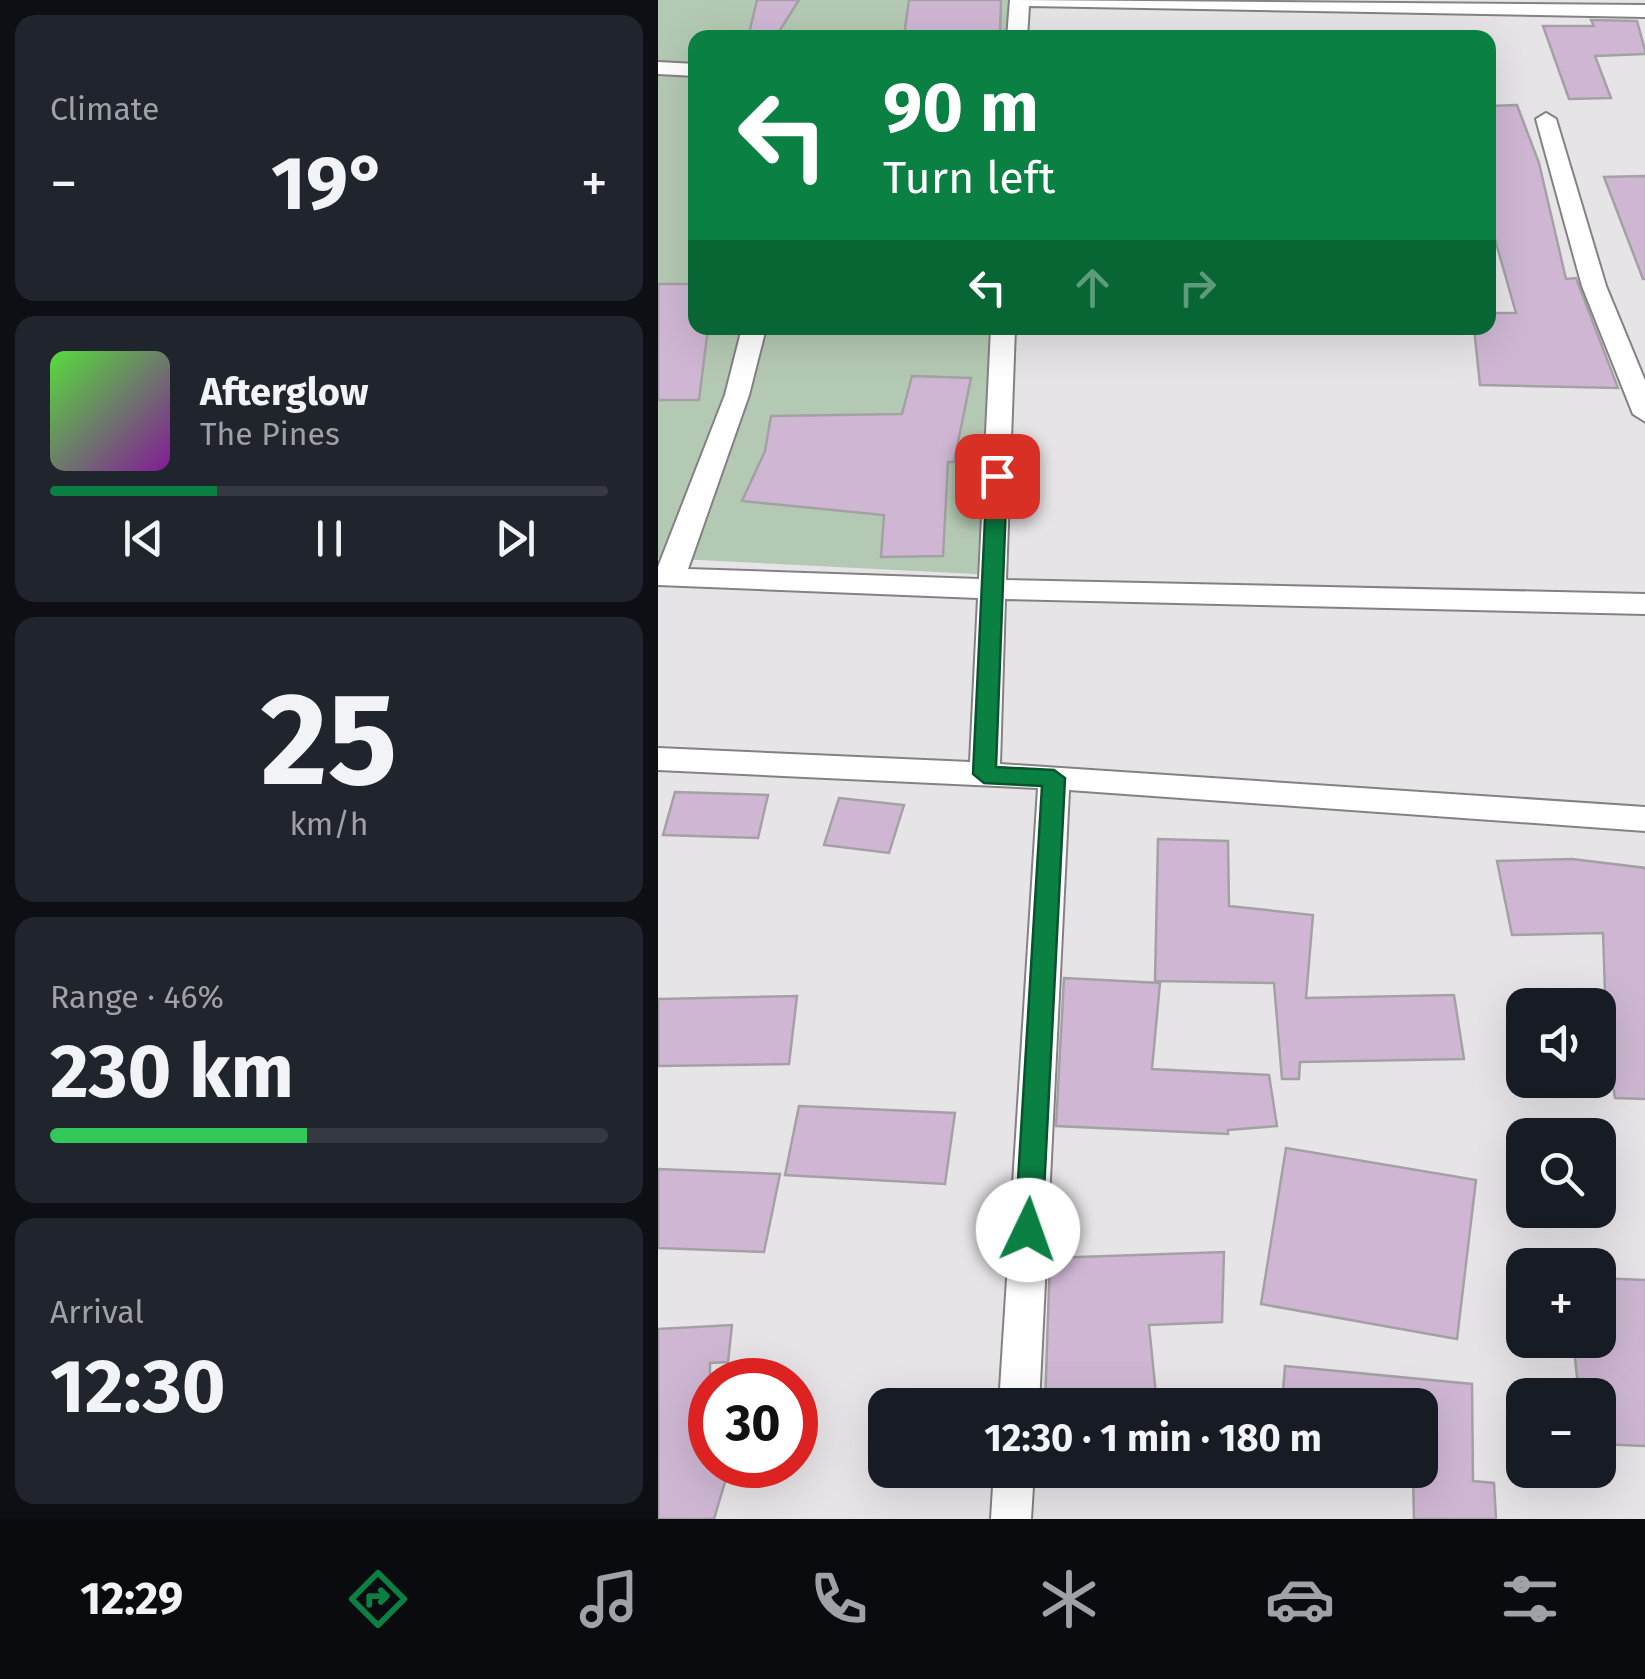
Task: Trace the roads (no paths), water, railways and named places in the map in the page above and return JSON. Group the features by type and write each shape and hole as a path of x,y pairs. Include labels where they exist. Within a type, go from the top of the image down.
{"street":[{"path":"1018,30 1020,0 1646,12"},
{"path":"658,68 688,70"},
{"path":"1546,119 1594,286 1646,414"},
{"path":"752,335 737,395 665,577 1646,604"},
{"path":"984,774 1003,335"},
{"path":"658,760 1054,778 1646,818"},
{"path":"1019,1388 1054,778"},
{"path":"1011,1519 1013,1488"}]}
